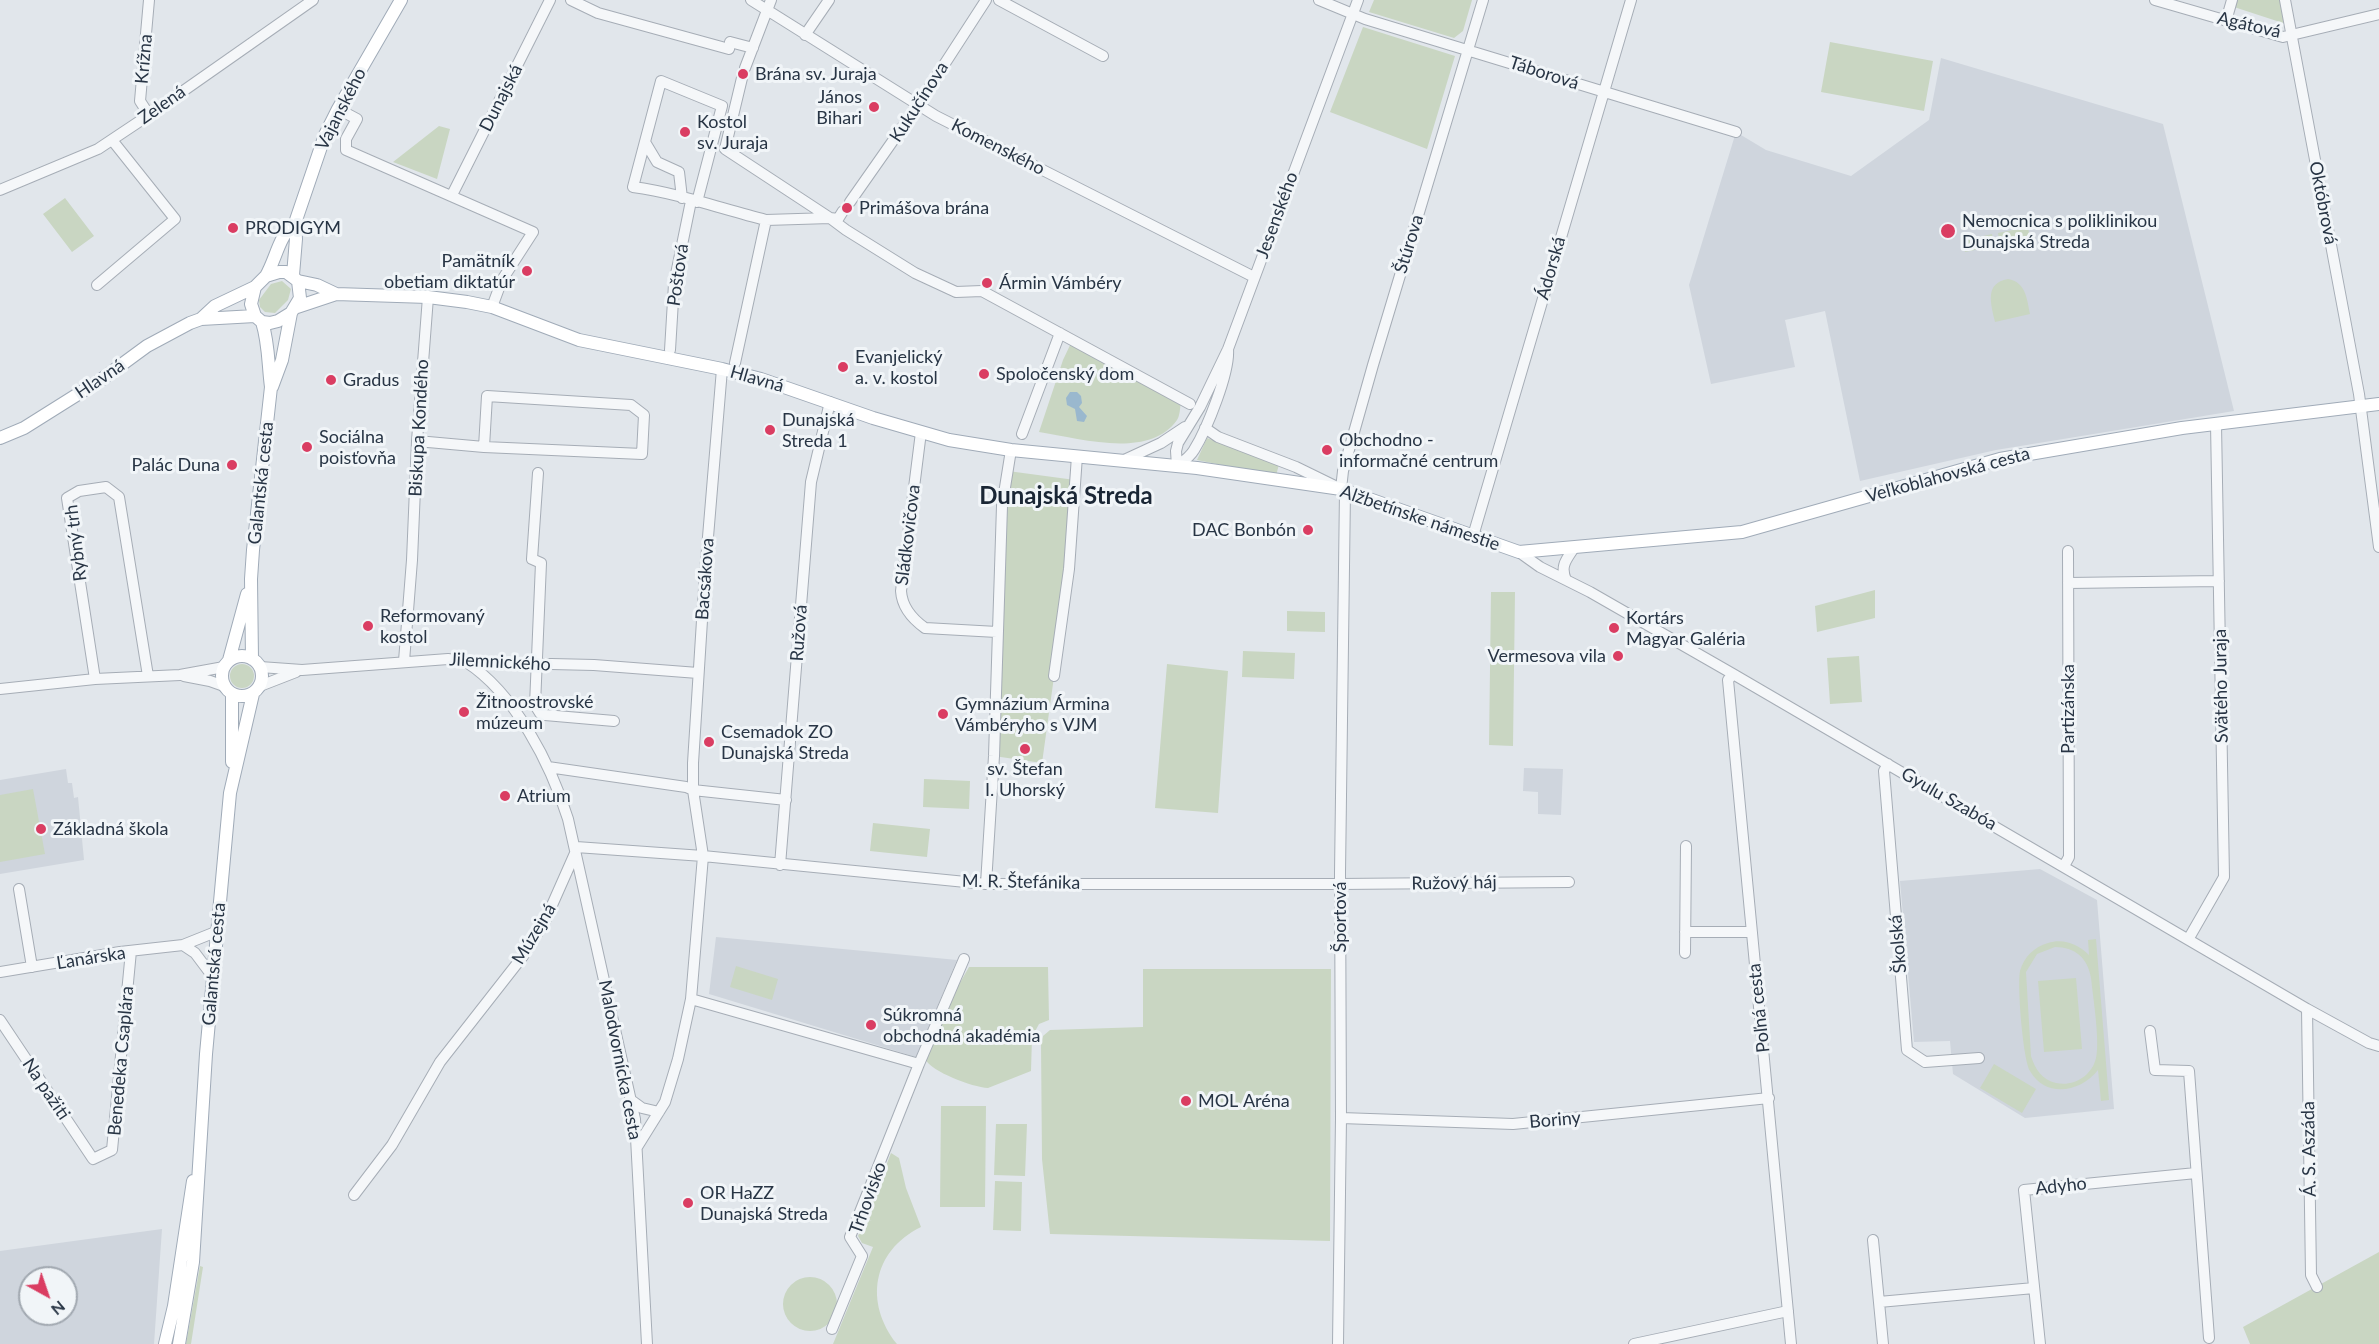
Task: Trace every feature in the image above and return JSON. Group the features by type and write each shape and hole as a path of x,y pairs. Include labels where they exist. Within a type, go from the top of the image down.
{"main road":[{"name":"Vajanského","path":"295,223 322,144 338,109 401,0"},
{"path":"201,319 214,306 255,287 266,276 285,230 295,223"},
{"path":"271,387 282,360 294,310 300,298 295,278 295,223"},
{"path":"266,276 279,272 336,294"},
{"path":"255,287 251,304 268,339 267,361 271,387"},
{"path":"201,319 278,321 294,310 336,294"},
{"name":"Hlavná","path":"336,294 428,297 492,307 579,340 722,369 782,385 949,440 1011,450 1177,466"},
{"name":"Hlavná","path":"0,438 24,428 84,391 147,346 201,319"},
{"name":"Galantská cesta","path":"256,663 251,579 271,387"},
{"name":"Veľkoblahovská cesta","path":"1519,552 1742,532 2000,459 2182,428 2379,404"},
{"name":"Alžbetínske námestie","path":"1177,466 1343,490 1519,552"},
{"name":"Galantská cesta","path":"226,664 251,579"},
{"path":"240,656 256,663 262,675 256,690 242,697 228,690 222,679 226,664 240,656"},
{"name":"Galantská cesta","path":"179,1344 193,1262 198,1210 199,1151 213,977 233,777 228,690"},
{"name":"Galantská cesta","path":"233,777 256,690"},
{"name":"Galantská cesta","path":"165,1344 174,1306 186,1213 199,1151"}],"street":[{"name":"Krížna","path":"148,116 140,100 149,0"},
{"name":"Zelená","path":"0,190 98,149 313,0"},
{"name":"Dunajská","path":"452,195 550,0"},
{"path":"571,0 598,13 729,49 730,42 753,48"},
{"name":"Komenského","path":"751,0 769,5 805,35 918,105 1254,277"},
{"path":"805,35 829,0"},
{"name":"Kukučínova","path":"850,202 918,105 986,0"},
{"path":"999,0 1103,56"},
{"name":"Táborová","path":"1319,0 1352,14 1736,132"},
{"name":"Jesenského","path":"1177,466 1177,446 1200,407 1228,349 1358,0"},
{"name":"Štúrova","path":"1343,490 1343,471 1373,365 1483,0"},
{"name":"Ádorská","path":"1473,536 1631,0"},
{"name":"Agátová","path":"2155,0 2283,37 2379,14"},
{"path":"2226,21 2232,0"},
{"name":"Októbrová","path":"2285,0 2361,406 2379,548"},
{"path":"769,5 743,73 725,149 915,273 956,292 982,291 1190,404"},
{"name":"Poštová","path":"645,142 661,81 722,106 690,200 674,284 670,350"},
{"path":"338,109 357,119 346,139 346,150 533,231 502,280 492,307"},
{"path":"97,285 175,219 112,140"},
{"path":"645,142 633,187 662,191 766,220 838,219 843,212"},
{"path":"645,142 657,162 679,172 690,200"},
{"path":"735,363 766,220"},
{"name":"Biskupa Kondého","path":"404,661 428,297"},
{"path":"1022,434 1060,333"},
{"path":"1177,466 1194,450 1205,428 1226,369 1228,349"},
{"name":"Bacsákova","path":"703,856 693,790 698,673 722,369"},
{"path":"417,441 484,447 642,454 644,415 631,405 487,396 484,447"},
{"name":"Ružová","path":"780,865 811,482 830,402"},
{"name":"Svätého Juraja","path":"2189,938 2224,878 2216,424"},
{"path":"1122,461 1161,443 1188,425"},
{"path":"1205,428 1218,437 1296,467 1343,490"},
{"name":"Sládkovičova","path":"921,432 901,591 902,602 916,622 925,628 998,632"},
{"path":"986,884 994,756 1002,506 1011,450"},
{"path":"1054,676 1069,569 1077,456"},
{"path":"538,472 531,559 541,563 535,702 540,713 614,721"},
{"name":"Rybný trh","path":"95,679 67,498 79,490 106,487 119,497 148,676"},
{"name":"Športová","path":"1338,1344 1343,490"},
{"path":"1566,580 1563,572 1565,561 1574,548"},
{"name":"Partizánska","path":"2064,866 2069,857 2068,551"},
{"name":"Gyulu Szabóa","path":"1519,552 1540,567 1733,674 2189,938 2307,1009 2369,1043 2379,1046"},
{"path":"2068,583 2219,581"},
{"name":"Jilemnického","path":"256,663 302,670 448,659 466,662 594,665 698,673"},
{"path":"466,662 480,671 512,708 548,767 558,788 576,849 703,856 692,999 665,1102 637,1147"},
{"path":"0,689 95,679 180,675 226,664"},
{"name":"Jilemnického","path":"256,690 302,670"},
{"name":"Poľná cesta","path":"1733,674 1728,680 1750,932 1791,1344"},
{"path":"180,675 210,681 228,690"},
{"name":"Školská","path":"1887,764 1884,771 1907,1050 1925,1062 1979,1058"},
{"path":"548,767 686,787 693,790 786,800"},
{"path":"1685,953 1686,846"},
{"name":"Malodvornícka cesta","path":"576,849 635,1119 647,1344"},
{"name":"Múzejná","path":"354,1195 392,1144 440,1062 523,956 545,921 576,849"},
{"name":"M. R. Štefánika","path":"703,856 986,884 1340,884"},
{"name":"Ružový háj","path":"1340,884 1569,882"},
{"path":"19,889 33,967"},
{"name":"Ľanárska","path":"0,972 183,945 218,931"},
{"path":"1685,932 1750,932"},
{"path":"183,945 195,953 213,977"},
{"name":"Benedeka Csaplára","path":"93,1159 112,1150 131,951"},
{"name":"Trhovisko","path":"832,1329 862,1256 850,1237 964,959"},
{"path":"692,999 919,1064"},
{"name":"Á. S. Aszáda","path":"2307,1009 2311,1275 2317,1287"},
{"name":"Na pažiti","path":"0,1020 93,1159"},
{"path":"2150,1031 2155,1070 2189,1071 2209,1338"},
{"name":"Boriny","path":"1341,1118 1513,1124 1768,1098"},
{"path":"631,1100 642,1108 659,1112"},
{"name":"Adyho","path":"2040,1344 2024,1190 2196,1173"},
{"path":"1873,1240 1883,1344"},
{"path":"1879,1302 2034,1288"},
{"path":"1634,1344 1648,1343 1788,1311"}],"shaded area":[{"name":"Nemocnica s poliklinikou Dunajská Streda","path":"1941,58 2163,124 2234,411 1996,450 1860,481 1825,311 1785,320 1795,367 1711,384 1689,285 1736,132 1766,150 1851,176 1929,120"},
{"path":"1524,768 1563,769 1561,815 1538,814 1538,792 1523,791"},
{"name":"Základná škola","path":"66,769 68,783 72,783 74,798 78,797 84,860 0,874 0,780"},
{"path":"2040,869 2097,900 2114,1109 2025,1118 1953,1074 1950,1041 1914,1042 1900,881"},
{"name":"Súkromná obchodná akadémia","path":"716,937 957,960 916,1057 709,994"},
{"path":"162,1229 154,1344 0,1344 0,1251"}],"green space":[{"path":"1374,0 1472,0 1463,31 1454,38 1369,12"},
{"path":"2236,0 2282,0 2286,24 2234,7"},
{"path":"1363,27 1455,56 1427,149 1330,112"},
{"path":"1830,42 1933,61 1924,111 1821,92"},
{"path":"439,126 450,129 437,179 393,162"},
{"path":"65,198 94,236 72,252 43,214"},
{"path":"2028,227 2030,238 2000,245 1998,233"},
{"path":"1992,234 1994,246 1965,252 1962,241"},
{"path":"2008,279 2022,287 2030,314 1995,322 1991,302 1992,290 2000,281"},
{"path":"282,281 291,289 288,300 275,313 265,312 260,307 259,300 271,284"},
{"path":"1072,341 1181,402 1177,420 1165,432 1149,440 1132,443 1093,441 1039,432 1063,360"},
{"path":"1207,438 1279,464 1276,476 1197,460"},
{"path":"1008,471 1075,480 1069,569 1042,763 994,756"},
{"path":"1875,590 1875,618 1817,632 1815,606"},
{"path":"1491,592 1515,592 1513,746 1489,745"},
{"path":"1287,611 1325,612 1325,632 1287,631"},
{"path":"1243,651 1295,653 1294,679 1242,677"},
{"path":"1859,656 1862,702 1830,704 1827,658"},
{"path":"242,664 247,665 253,671 253,681 247,687 242,688 237,687 231,681 230,676 231,671 237,665"},
{"path":"1167,664 1228,671 1218,813 1155,808"},
{"path":"924,779 970,781 969,809 923,807"},
{"path":"33,789 45,854 0,862 0,795"},
{"path":"873,823 930,829 927,857 870,851"},
{"path":"2096,939 2109,1100 2101,1101 2098,1070 2091,1078 2064,1089 2045,1086 2037,1080 2027,1064 2021,1022 2019,979 2027,957 2043,945 2059,941 2075,945 2089,955 2088,940","holes":["2055,947 2079,955 2087,965 2095,1007 2097,1041 2096,1058 2086,1075 2075,1082 2062,1084 2051,1082 2043,1077 2031,1056 2026,972 2037,954"]},
{"path":"736,966 778,979 772,1000 730,987"},
{"path":"969,967 1048,967 1049,1020 1039,1024 1032,1037 1031,1071 988,1088 953,1078 936,1069 925,1059 953,995"},
{"name":"MOL Aréna","path":"1143,969 1331,969 1330,1241 1050,1234 1042,1159 1041,1043 1043,1036 1050,1030 1143,1027"},
{"path":"2076,978 2082,1049 2044,1052 2038,981"},
{"path":"1994,1064 2036,1089 2022,1113 1980,1088"},
{"path":"941,1106 986,1106 985,1207 940,1207"},
{"path":"996,1124 1027,1124 1025,1176 994,1175"},
{"path":"891,1153 899,1158 906,1188 921,1227 905,1237 892,1250 883,1264 878,1279 877,1295 880,1312 897,1344 833,1344 873,1247 862,1243 858,1236 866,1219 872,1221 866,1218"},
{"path":"995,1181 1022,1182 1021,1231 993,1230"},
{"path":"2379,1252 2379,1344 2250,1344 2243,1327"},
{"path":"200,1266 203,1267 191,1344 186,1344"},
{"path":"810,1277 820,1279 829,1285 835,1294 837,1304 835,1314 829,1323 820,1329 810,1331 800,1329 791,1323 785,1314 783,1304 785,1294 791,1285 800,1279"}],"water":[{"path":"1070,392 1077,392 1081,396 1082,403 1079,407 1087,416 1084,422 1077,421 1075,409 1067,405 1066,398"}],"place":[{"name":"Brána sv. Juraja","path":"743,74"},
{"name":"János Bihari","path":"874,107"},
{"name":"Kostol sv. Juraja","path":"685,132"},
{"name":"Primášova brána","path":"847,208"},
{"name":"PRODIGYM","path":"233,228"},
{"name":"Nemocnica s poliklinikou Dunajská Streda","path":"1948,231"},
{"name":"Pamätník obetiam diktatúr","path":"527,271"},
{"name":"Ármin Vámbéry","path":"987,283"},
{"name":"Evanjelický a. v. kostol","path":"843,367"},
{"name":"Spoločenský dom","path":"984,374"},
{"name":"Gradus","path":"331,380"},
{"name":"Dunajská Streda 1","path":"770,430"},
{"name":"Sociálna poisťovňa","path":"307,447"},
{"name":"Obchodno - informačné centrum","path":"1327,450"},
{"name":"Palác Duna","path":"232,465"},
{"name":"DAC Bonbón","path":"1308,530"},
{"name":"Reformovaný kostol","path":"368,626"},
{"name":"Kortárs Magyar Galéria","path":"1614,628"},
{"name":"Vermesova vila","path":"1618,656"},
{"name":"Žitnoostrovské múzeum","path":"464,712"},
{"name":"Gymnázium Ármina Vámbéryho s VJM","path":"943,714"},
{"name":"Csemadok ZO Dunajská Streda","path":"709,742"},
{"name":"sv. Štefan I. Uhorský","path":"1025,749"},
{"name":"Atrium","path":"505,796"},
{"name":"Základná škola","path":"41,829"},
{"name":"Súkromná obchodná akadémia","path":"871,1025"},
{"name":"MOL Aréna","path":"1186,1101"},
{"name":"OR HaZZ Dunajská Streda","path":"688,1203"}],"district":[{"name":"Dunajská Streda","path":"1066,496"}]}
